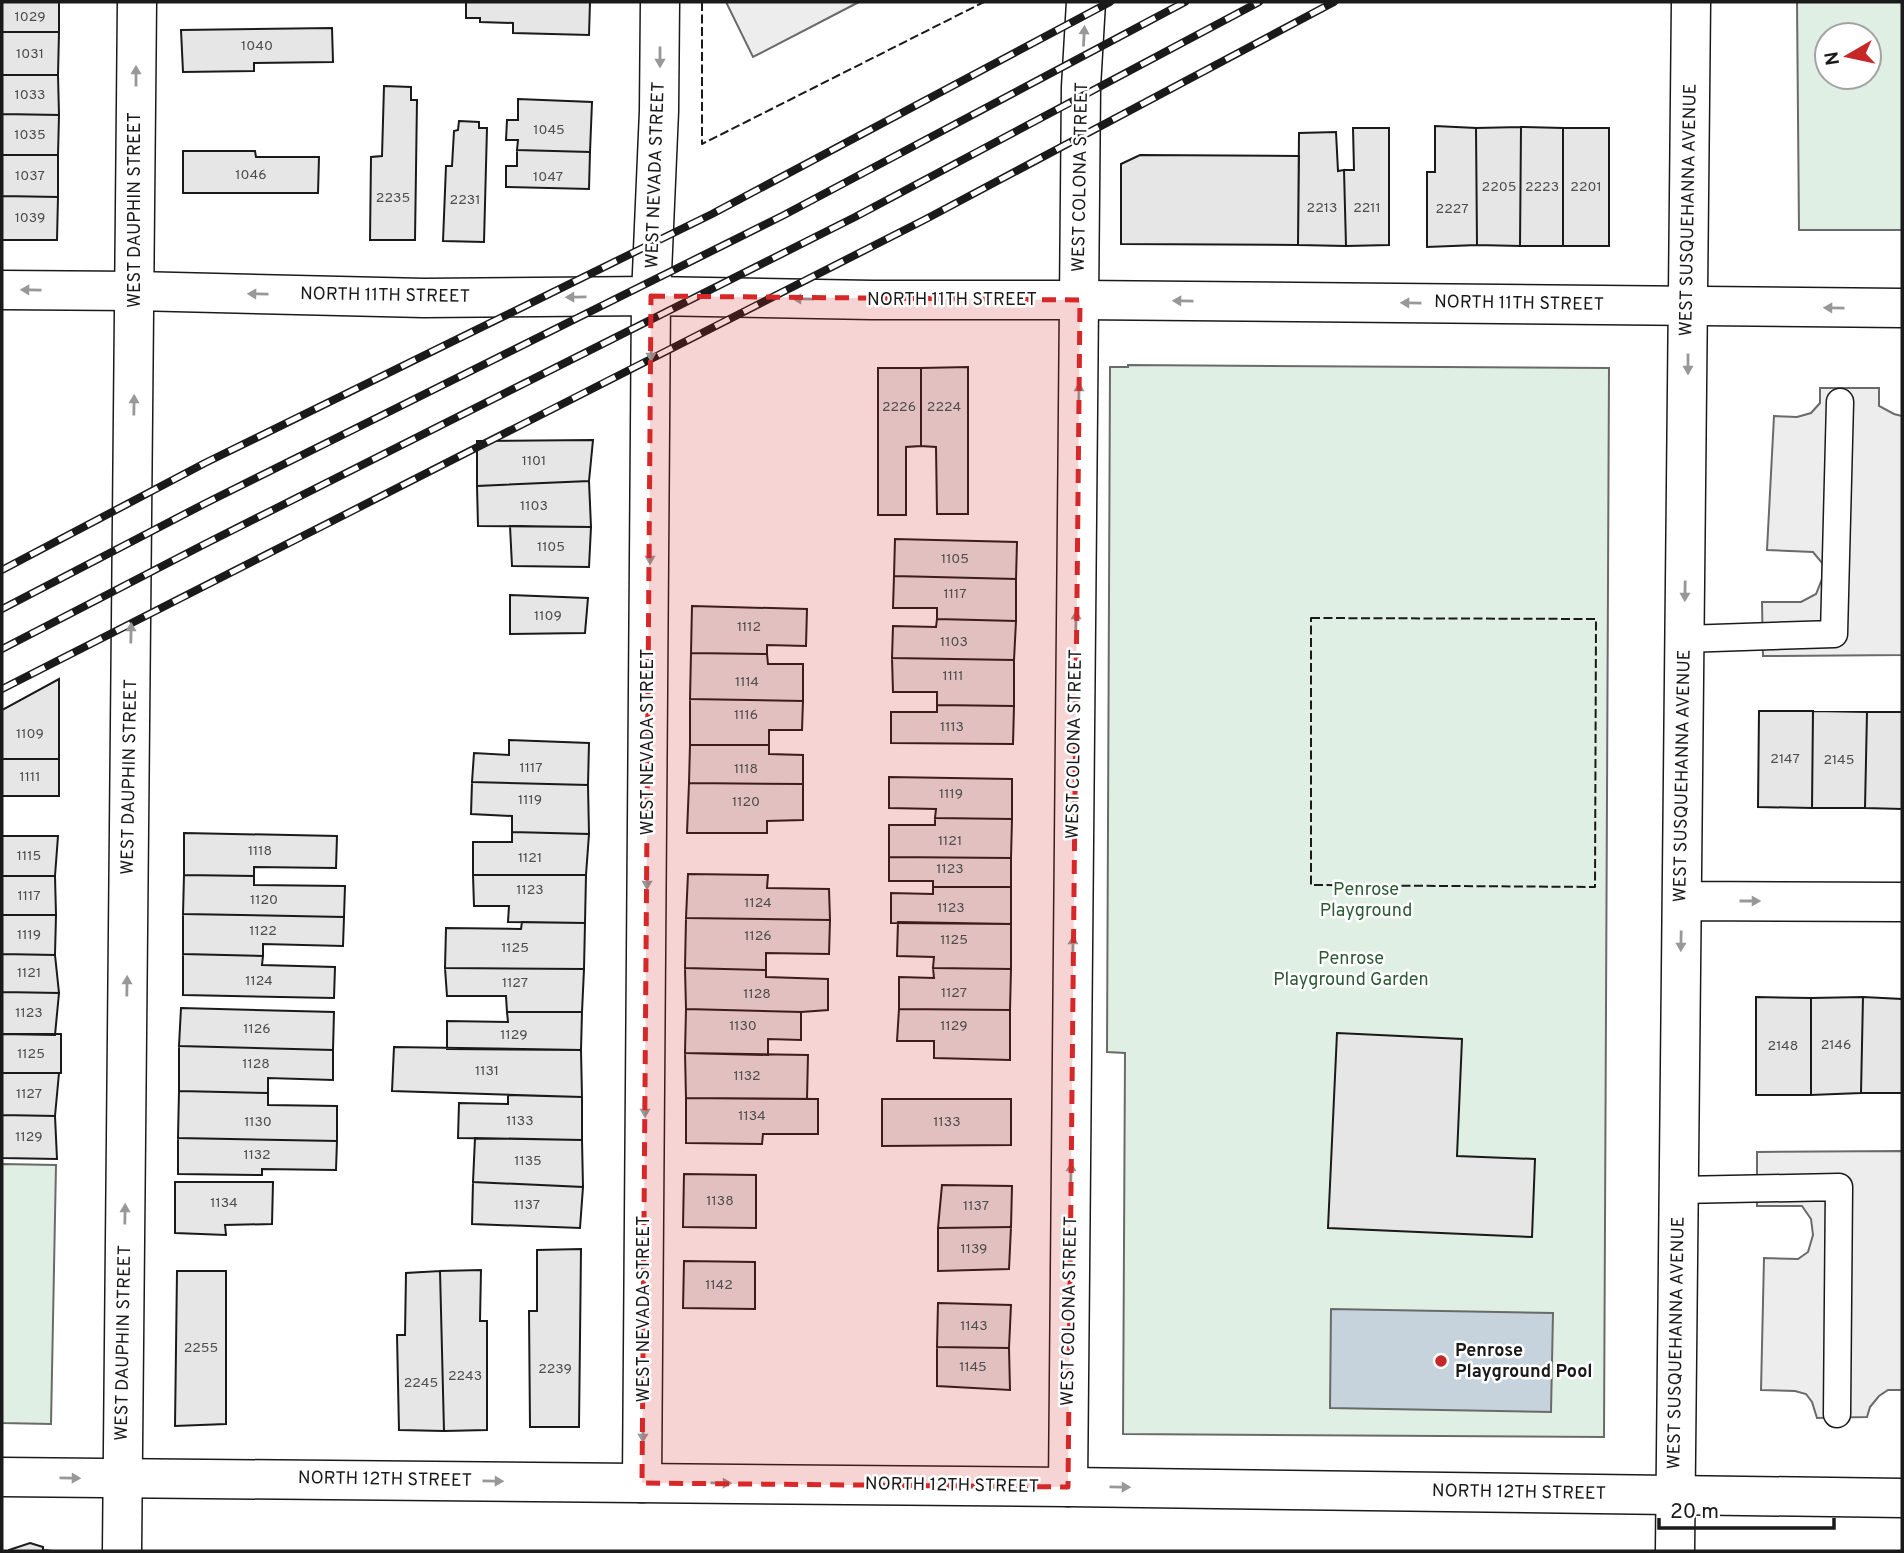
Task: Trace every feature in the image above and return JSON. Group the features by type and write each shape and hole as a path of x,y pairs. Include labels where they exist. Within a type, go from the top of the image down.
{"street":[{"name":"WEST DAUPHIN STREET","path":"122,1551 137,2"},
{"name":"WEST NEVADA STREET","path":"642,1483 651,296 659,111 660,2"},
{"name":"WEST COLONA STREET","path":"1069,1487 1081,87 1086,2"},
{"name":"WEST SUSQUEHANNA AVENUE","path":"1675,1551 1692,2"},
{"name":"NORTH 11TH STREET","path":"2,290 424,298 651,296 1902,308"},
{"path":"1682,901 1902,902"},
{"name":"NORTH 12TH STREET","path":"2,1477 1902,1498"}],"lane":[{"path":"1685,639 1834,634 1840,402"},
{"path":"1679,1190 1839,1187 1837,1414"}],"highlighted area":[{"path":"651,296 1080,300 1068,1487 642,1483"}],"green space":[{"path":"1797,2 1902,2 1902,230 1799,230"},
{"name":"Penrose Playground","path":"1110,367 1609,368 1604,1437 1123,1434 1125,1053 1107,1052"},
{"path":"2,1164 56,1165 51,1424 2,1423"}],"shaded area":[{"path":"726,2 859,2 753,57"},
{"path":"1820,388 1879,388 1879,406 1902,416 1902,655 1763,656 1762,602 1801,602 1816,594 1822,579 1823,564 1813,552 1767,550 1774,416 1797,417 1811,413 1820,403"},
{"path":"1902,1151 1902,1390 1888,1390 1879,1396 1870,1407 1867,1417 1817,1418 1812,1402 1806,1394 1761,1390 1764,1258 1798,1259 1808,1252 1813,1235 1811,1219 1802,1206 1757,1206 1757,1152"},
{"name":"Penrose Playground Pool","path":"1331,1309 1553,1313 1551,1412 1330,1408"}],"building":[{"path":"2,2 59,2 59,32 2,32"},
{"path":"466,2 590,2 589,35 513,33 513,23 480,22 480,18 466,18"},
{"path":"332,28 333,62 254,63 254,71 183,72 181,30"},
{"path":"2,32 59,32 58,75 2,75"},
{"path":"2,75 58,75 59,115 2,114"},
{"path":"384,86 411,87 411,100 417,100 415,240 370,240 371,157 382,156"},
{"path":"518,99 592,102 590,152 517,150 518,140 506,140 507,120 518,120"},
{"path":"2,114 59,115 58,155 2,155"},
{"path":"459,121 479,122 479,128 487,128 484,242 443,241 446,166 452,166 454,131 458,130"},
{"path":"1435,126 1476,128 1477,245 1427,247 1427,172 1435,172"},
{"path":"1521,127 1563,128 1563,246 1520,246"},
{"path":"1521,127 1520,246 1477,245 1476,128"},
{"path":"1353,128 1389,128 1389,245 1346,246 1344,170 1354,170"},
{"path":"1563,128 1609,128 1609,246 1563,246"},
{"path":"1336,132 1338,171 1344,170 1346,246 1298,245 1299,133"},
{"path":"517,150 590,152 589,189 506,187 506,166 517,166"},
{"path":"183,151 255,151 256,157 319,157 318,193 183,193"},
{"path":"2,155 58,155 58,197 2,196"},
{"path":"1140,155 1299,156 1298,245 1121,244 1121,164"},
{"path":"2,196 58,197 57,240 2,240"},
{"path":"968,367 968,514 937,514 936,447 921,446 921,368"},
{"path":"878,368 921,368 921,446 906,447 906,515 878,515"},
{"path":"593,440 589,481 477,486 477,441"},
{"path":"589,481 591,527 478,526 477,486"},
{"path":"510,526 591,527 589,567 512,566"},
{"path":"895,539 1017,542 1016,579 894,576"},
{"path":"894,576 1016,579 1016,621 937,619 937,608 893,608"},
{"path":"510,595 588,598 585,633 510,634"},
{"path":"692,606 807,609 806,646 767,645 767,654 691,653"},
{"path":"937,619 1016,621 1014,660 892,658 893,626 936,627"},
{"path":"691,653 767,654 768,664 803,664 803,701 690,699"},
{"path":"892,658 1014,660 1014,706 937,705 937,692 893,692"},
{"path":"59,679 59,759 2,759 2,710"},
{"path":"690,699 803,701 802,730 769,730 769,745 690,745"},
{"path":"937,705 1014,706 1013,744 891,743 891,712 937,712"},
{"path":"1759,711 1813,711 1812,808 1758,807"},
{"path":"1813,711 1867,712 1865,808 1812,808"},
{"path":"1867,712 1902,712 1902,809 1865,808"},
{"path":"509,740 589,743 588,785 472,782 474,753 509,755"},
{"path":"690,745 769,745 769,754 803,755 803,784 689,783"},
{"path":"2,759 59,759 59,796 2,796"},
{"path":"889,777 1012,779 1012,819 935,818 936,809 889,808"},
{"path":"472,782 588,785 589,834 512,832 512,816 471,814"},
{"path":"689,783 803,784 803,820 767,821 767,833 687,833"},
{"path":"935,818 1012,819 1011,858 889,857 889,825 935,825"},
{"path":"512,832 589,834 586,875 473,875 473,842 512,842"},
{"path":"184,833 337,836 336,868 254,867 254,876 184,875"},
{"path":"2,836 58,836 55,876 2,876"},
{"path":"889,857 1011,858 1011,887 933,887 933,881 889,881"},
{"path":"688,874 768,875 767,888 829,889 830,920 686,918"},
{"path":"184,875 254,876 254,885 345,886 344,917 183,914"},
{"path":"473,875 586,875 585,923 508,922 509,906 474,906"},
{"path":"2,876 55,876 56,915 2,915"},
{"path":"933,887 1011,887 1011,924 891,923 891,893 933,894"},
{"path":"183,914 344,917 343,946 263,944 263,956 183,954"},
{"path":"2,915 56,915 55,955 2,954"},
{"path":"686,918 830,920 829,954 766,953 766,970 685,968"},
{"path":"522,922 585,923 584,969 445,968 446,928 521,929"},
{"path":"898,922 1011,924 1011,969 933,968 934,957 897,956"},
{"path":"2,954 55,955 59,993 2,992"},
{"path":"183,954 263,956 262,965 335,967 334,998 183,995"},
{"path":"445,968 584,969 582,1012 507,1012 506,996 447,996"},
{"path":"685,968 766,970 766,977 828,979 828,1010 801,1012 686,1009"},
{"path":"933,968 1011,969 1010,1010 899,1009 899,977 934,978"},
{"path":"2,992 59,993 55,1035 2,1034"},
{"path":"1756,997 1811,998 1811,1095 1756,1095"},
{"path":"1863,997 1861,1093 1811,1095 1811,998"},
{"path":"1863,997 1902,999 1902,1093 1861,1093"},
{"path":"181,1008 334,1012 333,1050 179,1046"},
{"path":"686,1009 801,1012 801,1040 768,1039 768,1055 685,1053"},
{"path":"899,1009 1010,1010 1010,1060 934,1058 934,1041 897,1041"},
{"path":"507,1012 582,1012 581,1050 447,1049 447,1021 508,1022"},
{"path":"1337,1033 1462,1039 1457,1156 1535,1159 1532,1237 1328,1228"},
{"path":"2,1034 61,1034 61,1073 2,1073"},
{"path":"179,1046 333,1050 333,1080 268,1078 268,1093 179,1091"},
{"path":"394,1047 581,1050 582,1097 392,1091"},
{"path":"685,1053 808,1055 807,1099 686,1098"},
{"path":"2,1073 59,1073 55,1116 2,1115"},
{"path":"179,1091 268,1093 268,1105 337,1106 337,1141 178,1138"},
{"path":"508,1095 582,1097 582,1140 458,1138 459,1103 508,1104"},
{"path":"686,1098 818,1099 818,1134 763,1134 762,1144 686,1143"},
{"path":"882,1099 1011,1099 1011,1145 882,1146"},
{"path":"2,1115 55,1116 57,1159 2,1158"},
{"path":"178,1138 337,1141 336,1170 262,1169 262,1175 178,1174"},
{"path":"475,1138 582,1140 583,1187 473,1182"},
{"path":"684,1174 756,1175 756,1228 683,1227"},
{"path":"175,1182 273,1182 272,1224 225,1225 226,1235 175,1233"},
{"path":"473,1182 583,1187 580,1228 472,1224"},
{"path":"942,1185 1012,1186 1011,1227 938,1228"},
{"path":"1011,1227 1009,1269 938,1271 938,1228"},
{"path":"581,1249 579,1427 530,1427 529,1311 537,1311 537,1250"},
{"path":"684,1261 755,1262 755,1309 683,1308"},
{"path":"481,1270 480,1321 487,1321 487,1430 444,1431 440,1271"},
{"path":"177,1271 226,1271 226,1424 175,1426"},
{"path":"440,1271 444,1431 399,1430 397,1335 405,1335 406,1273"},
{"path":"938,1303 1011,1305 1009,1348 937,1347"},
{"path":"937,1347 1009,1348 1010,1390 937,1386"},
{"path":"30,1543 43,1547 43,1550 53,1551 9,1551"}],"railway":[{"path":"2,570 205,463 712,214 1110,2"},
{"path":"2,609 204,504 784,215 1185,2"},
{"path":"2,649 855,217 1259,2"},
{"path":"2,689 926,219 1334,2"}],"fence":[{"path":"702,2 702,144 984,2"},
{"path":"1311,618 1596,619 1595,887 1311,885 1311,618"}],"place":[{"name":"Penrose Playground Pool","path":"1441,1361"}],"park label":[{"name":"Penrose Playground Garden","path":"1351,969"}]}
